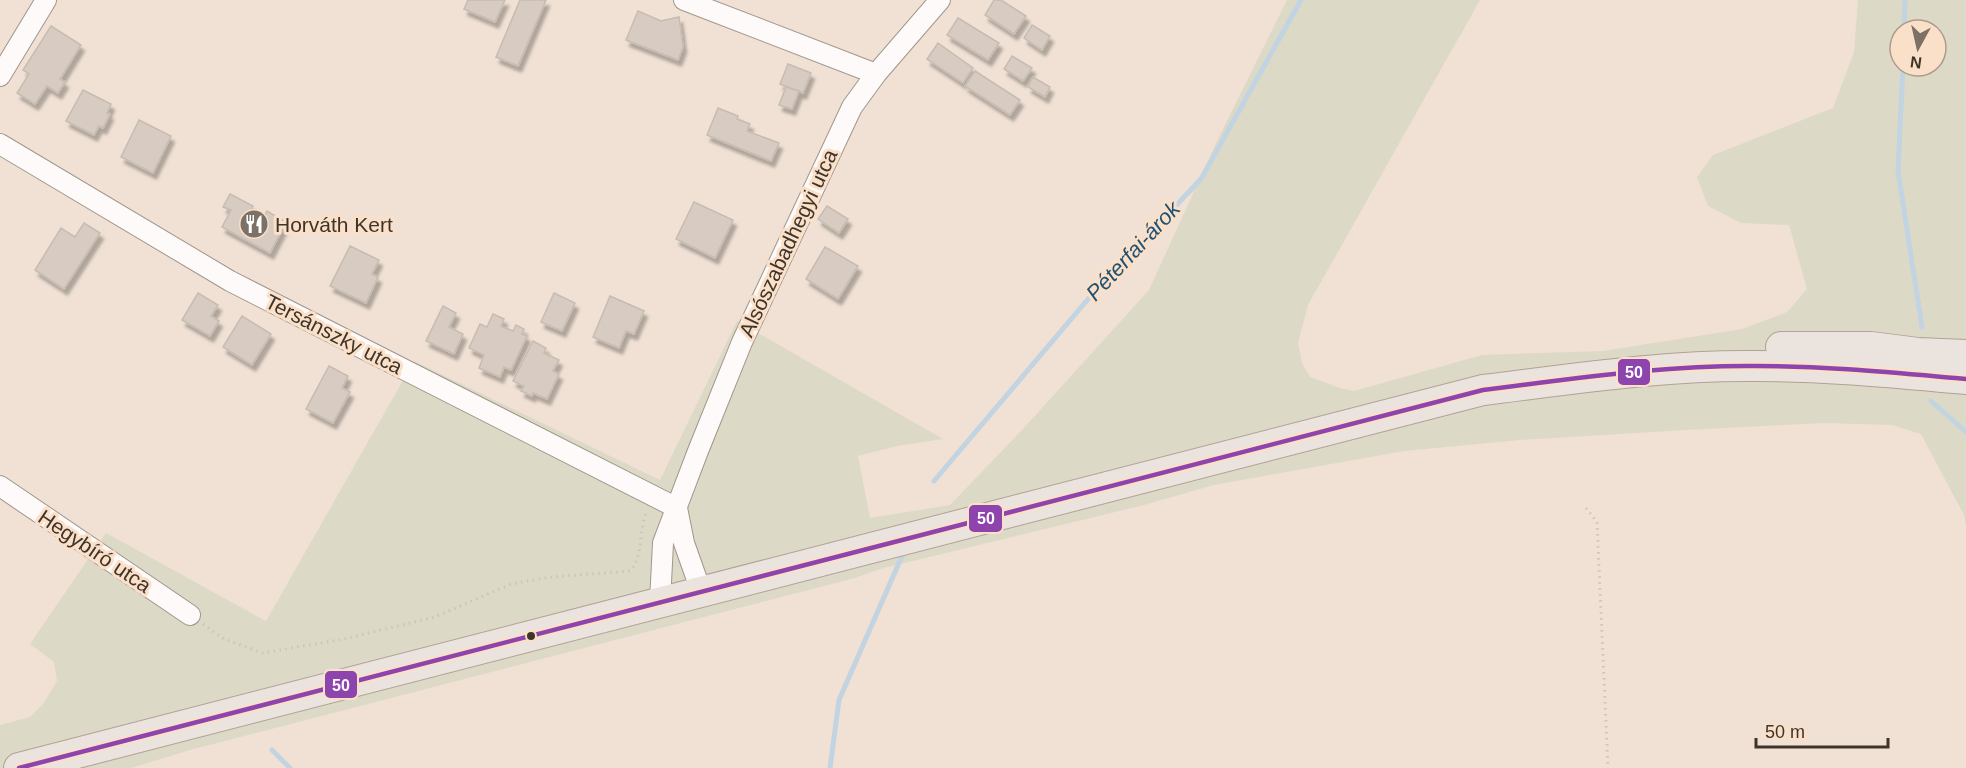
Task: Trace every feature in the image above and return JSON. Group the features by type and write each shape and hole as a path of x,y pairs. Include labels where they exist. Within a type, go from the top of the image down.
{"main road":[{"path":"1666,369 1699,357 1737,349 1871,347 1918,353 1966,355"},
{"path":"19,768 1482,390 1666,369 1754,366 1802,367 1966,379"}],"street":[{"path":"0,76 46,0"},
{"path":"684,0 876,74"},
{"name":"Alsószabadhegyi utca","path":"660,602 663,543 741,342 852,107 876,74 940,0"},
{"name":"Tersánszky utca","path":"0,144 230,282 677,508"},
{"name":"Hegybíró utca","path":"0,486 190,615"},
{"path":"677,508 684,543 701,591"}],"path":[{"path":"190,615 224,639 263,653 344,639 435,616 511,584 552,577 630,571 639,556 641,523 654,496"},
{"path":"1586,508 1597,522 1608,768"}],"shaded area":[{"path":"1287,0 1480,0 1308,305 1298,343 1302,363 1310,377 1354,391 1482,355 1603,351 1742,329 1787,312 1807,289 1789,225 1741,223 1708,206 1697,177 1713,155 1833,108 1854,52 1858,0 1966,0 1966,525 1964,515 1921,434 1892,425 1824,423 1703,429 1520,440 1404,451 1214,485 1144,505 880,569 855,578 190,750 131,768 0,768 0,725 30,717 43,704 57,681 54,662 30,644 106,533 266,621 414,361 660,480 737,321 943,439 897,446 858,456 870,518 950,505 1022,430 1149,290 1218,139"}],"building":[{"path":"468,0 505,0 495,22 464,9"},
{"path":"520,0 546,0 518,66 496,57"},
{"path":"994,0 1001,0 1026,16 1014,34 985,15"},
{"path":"638,11 661,21 679,17 683,47 678,60 626,40"},
{"path":"958,18 999,43 988,60 947,35"},
{"path":"1032,25 1050,36 1042,50 1024,38"},
{"path":"51,26 81,45 60,79 65,82 58,93 47,86 35,104 17,93 29,74 23,70"},
{"path":"938,43 973,68 963,83 927,59"},
{"path":"1012,56 1032,68 1023,81 1004,69"},
{"path":"788,64 811,73 803,93 780,84"},
{"path":"975,71 1020,100 1010,115 965,86"},
{"path":"1033,77 1050,87 1045,97 1028,87"},
{"path":"786,87 799,91 792,109 779,105"},
{"path":"83,90 111,104 107,113 110,114 103,128 99,126 94,135 66,121"},
{"path":"718,108 750,124 747,131 779,143 771,161 707,135"},
{"path":"139,120 171,136 153,173 121,157"},
{"name":"Horváth Kert","path":"230,194 253,206 249,213 262,220 267,211 286,222 270,253 222,227 231,210 223,207"},
{"path":"694,202 733,220 715,258 676,239"},
{"path":"827,206 848,219 839,233 818,219"},
{"path":"84,223 100,233 64,289 35,270 61,228 75,237"},
{"path":"350,246 379,260 372,274 378,277 366,303 330,286"},
{"path":"825,247 858,266 838,299 806,279"},
{"path":"198,293 218,305 211,316 219,321 210,336 182,320"},
{"path":"554,293 575,303 562,331 541,322"},
{"path":"610,296 644,311 634,334 626,331 619,348 593,337"},
{"path":"443,306 456,313 449,327 463,334 454,354 426,341"},
{"path":"493,314 504,319 501,326 513,331 516,325 524,329 522,334 527,336 511,370 504,367 500,377 479,368 484,355 469,348 480,324 487,327"},
{"path":"242,316 271,334 252,365 223,347"},
{"path":"533,341 546,348 544,353 559,360 553,371 559,374 547,399 521,391 524,386 513,381"},
{"path":"329,366 348,376 342,388 350,392 333,423 306,409"}],"waterway":[{"name":"Péterfai-árok","path":"934,481 1089,298 1201,179 1301,0"},
{"path":"1904,18 1905,0"},
{"path":"1902,78 1898,171 1922,327"},
{"path":"1931,401 1966,432"},
{"name":"Péterfai-árok","path":"830,768 839,700 902,556"},
{"path":"272,750 290,768"}],"transit line":[{"name":"50","path":"19,768 1483,390 1619,374 1722,366 1782,366 1966,379"}],"place":[{"name":"Horváth Kert","path":"254,224"}]}
